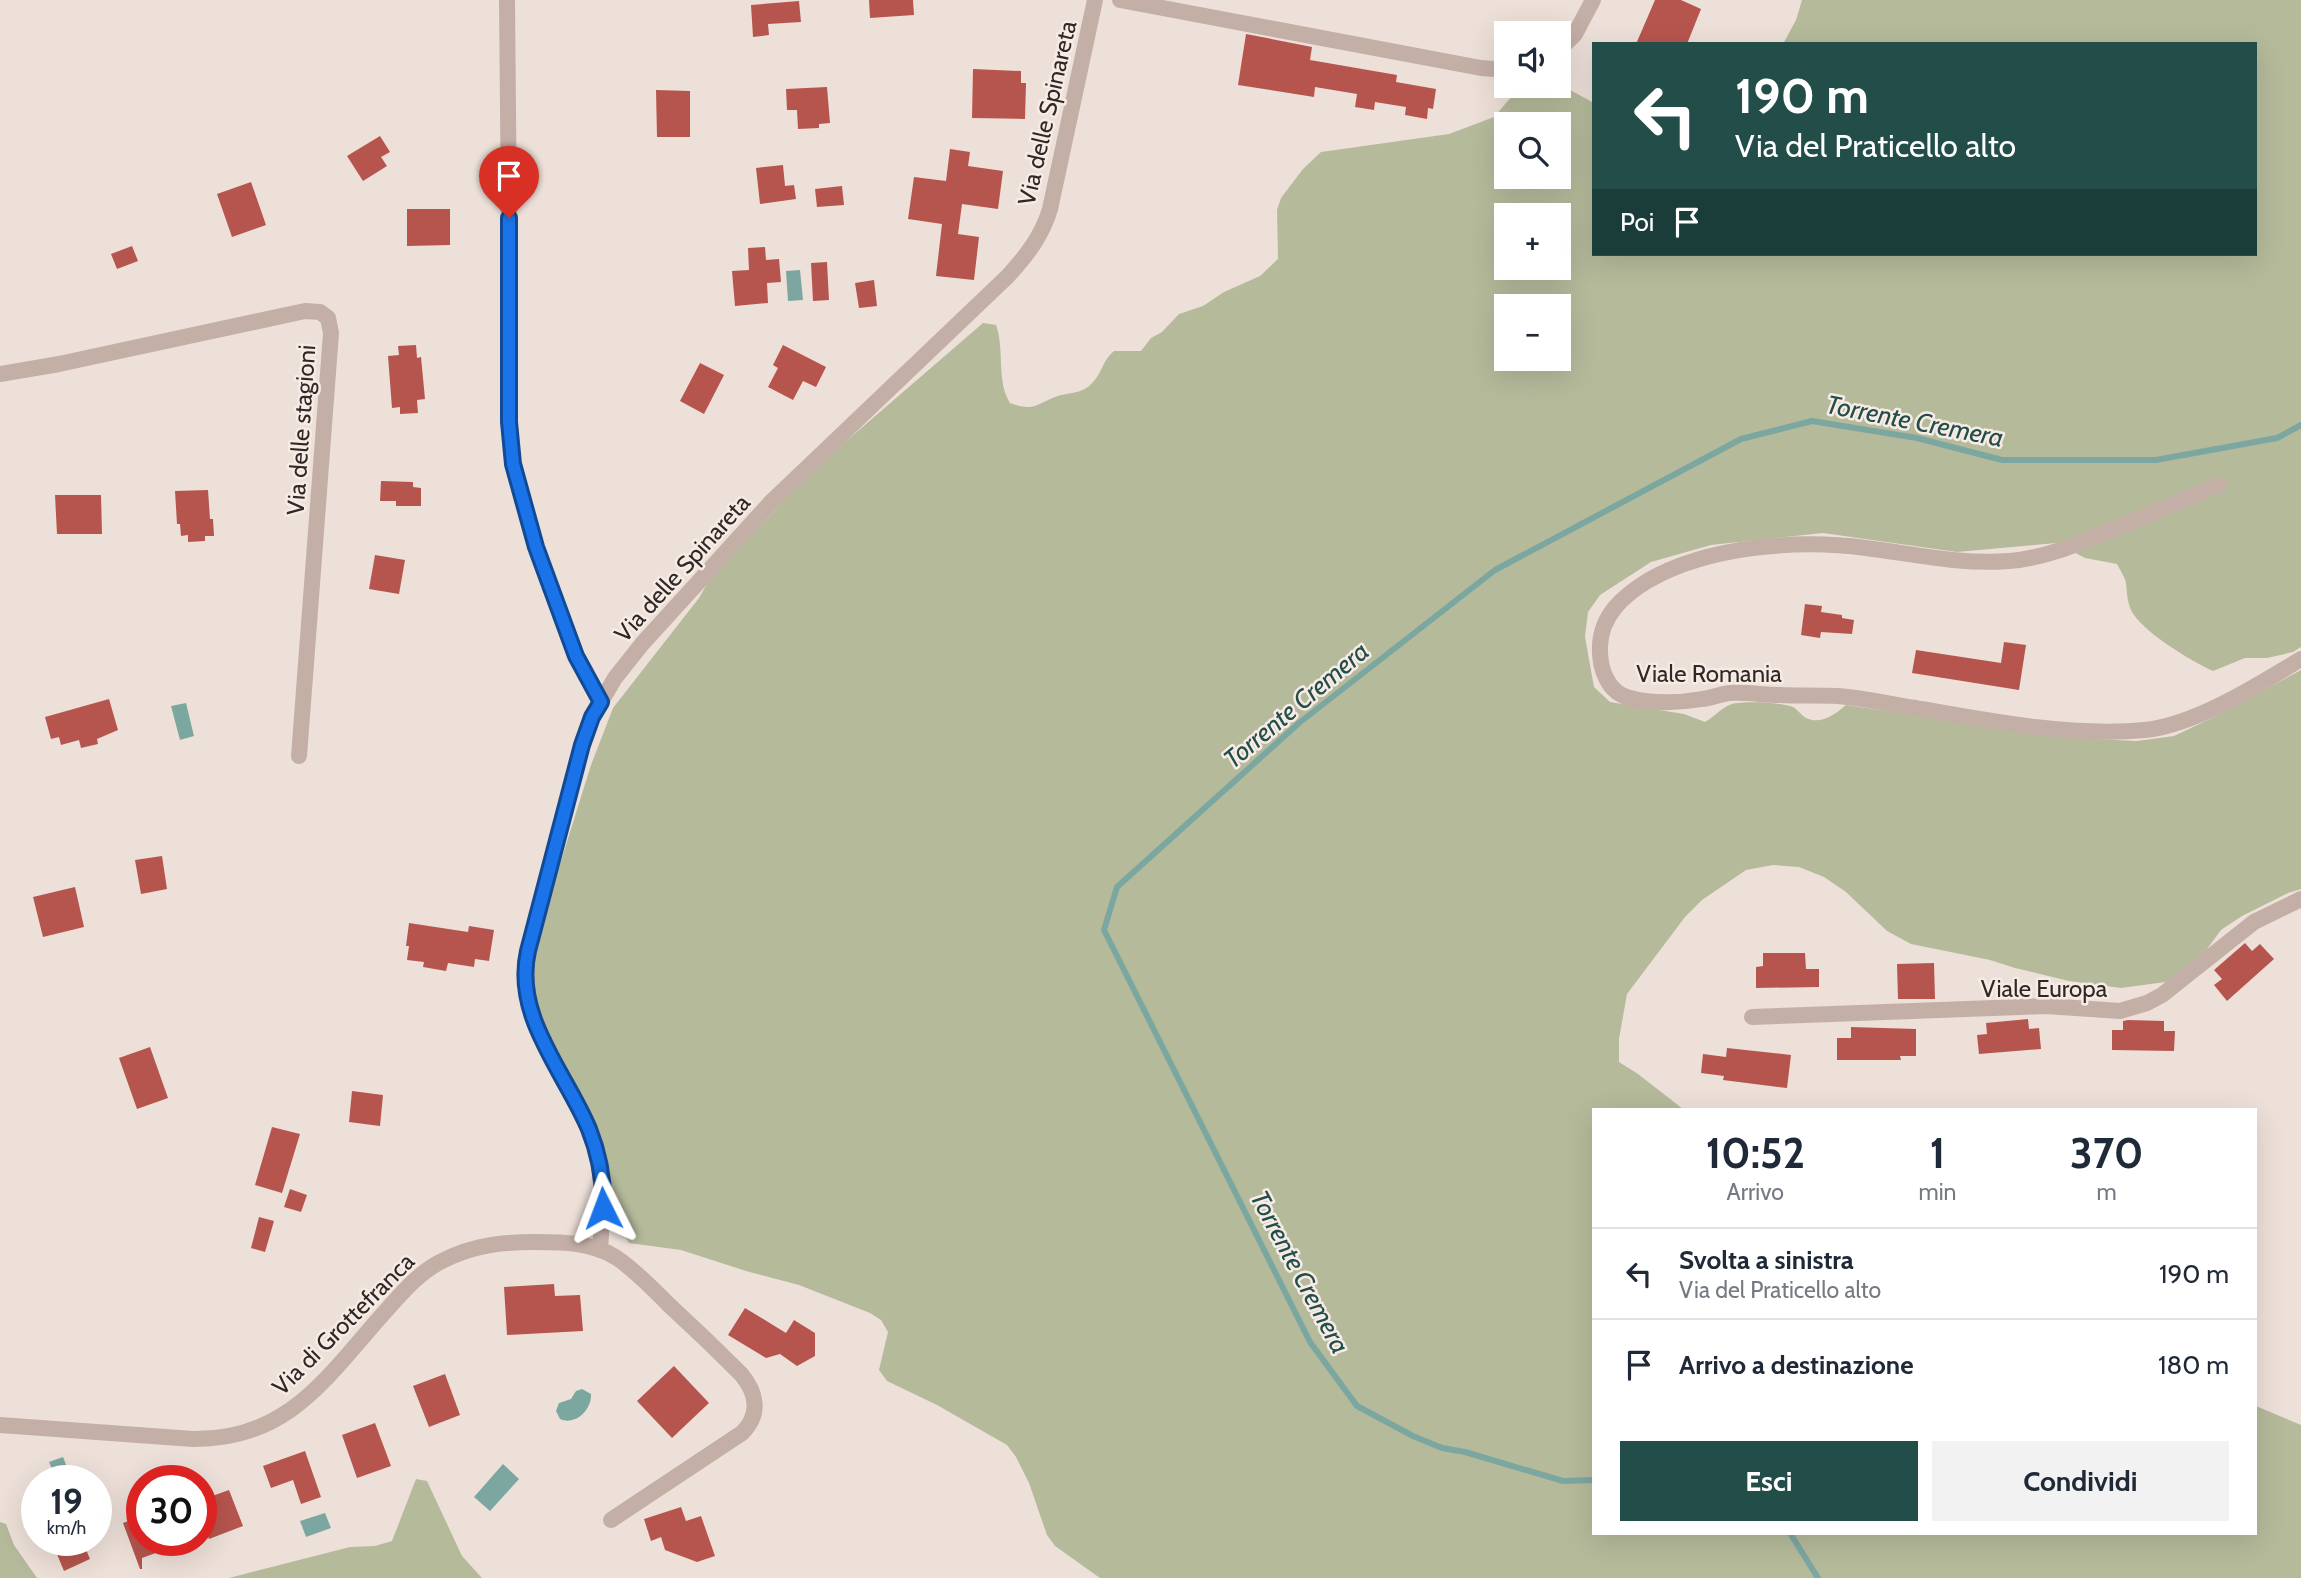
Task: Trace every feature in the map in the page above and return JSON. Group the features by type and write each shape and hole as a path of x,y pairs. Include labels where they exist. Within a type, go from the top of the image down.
{"street":[{"path":"507,0 511,451 524,511 536,547 576,656 601,702"},
{"name":"Via delle Spinareta","path":"600,1250 603,1188 597,1154 589,1129 531,1013 524,989 528,951 582,745 592,717 615,678 642,644 772,501 1028,254 1044,228 1050,209 1095,0"},
{"path":"1121,0 1494,69"},
{"path":"1571,38 1593,0"},
{"name":"Via delle stagioni","path":"0,374 60,364 304,311 320,312 328,318 331,333 299,756"},
{"name":"Viale Romania","path":"2219,485 2076,544 2051,553 2011,561 1956,561 1864,547 1812,544 1755,549 1692,562 1639,586 1613,609 1602,630 1600,642 1603,672 1614,689 1630,698 1660,701 1698,700 1730,693 1838,696 2015,724 2127,731 2149,730 2181,722 2258,684 2301,659"},
{"name":"Viale Europa","path":"1752,1017 2046,1006 2130,1009 2162,995 2253,922 2301,899"},
{"name":"Via di Grottefranca","path":"0,1425 193,1439 216,1439 248,1433 276,1421 307,1396 406,1288 442,1261 471,1248 506,1242 560,1242 600,1250 627,1265 741,1374 751,1387 755,1401 754,1415 742,1433 611,1520"}],"green space":[{"path":"1802,0 2301,0 2301,647 2293,652 2267,658 2245,658 2213,671 2168,645 2136,618 2117,564 2085,558 2056,543 1957,552 1823,533 1711,545 1651,562 1600,595 1588,612 1585,637 1594,687 1610,702 1684,714 1705,722 1725,707 1737,703 1788,705 1812,720 1822,720 1846,705 2073,738 2137,741 2174,736 2301,670 2301,889 2242,916 2221,930 2199,960 2173,981 2121,988 2069,981 1990,960 1911,944 1887,931 1846,892 1824,877 1799,867 1773,865 1746,870 1702,900 1685,917 1627,994 1619,1039 1619,1062 1682,1108 1592,1108 1592,1535 2257,1535 2257,1406 2301,1425 2301,1578 1100,1578 1055,1546 1047,1535 1029,1483 1007,1445 937,1405 887,1381 879,1370 888,1332 881,1320 870,1313 799,1285 681,1250 629,1243 615,1219 608,1172 541,1024 532,972 550,896 591,765 613,708 699,598 708,582 808,474 983,323 996,325 1003,385 1010,403 1031,407 1058,396 1081,391 1093,382 1114,351 1141,351 1151,338 1162,332 1179,314 1203,306 1224,292 1260,276 1278,259 1277,210 1281,198 1303,169 1321,152 1449,134 1494,117 1494,189 1571,189 1571,112 1498,112 1510,98 1571,98 1571,91 1592,102 1592,256 2257,256 2257,42 1784,42 1796,20"},
{"path":"416,1479 427,1481 462,1556 482,1578 229,1578 350,1547 375,1546 392,1541"},
{"path":"0,1522 6,1524 14,1545 37,1578 0,1578"}],"water":[{"path":"800,270 803,300 788,301 786,271"},
{"path":"186,703 194,736 180,740 171,706"},
{"path":"582,1389 591,1394 586,1411 571,1420 560,1419 556,1411 559,1403 571,1399 576,1391"},
{"path":"63,1457 66,1465 50,1465 49,1462"},
{"path":"503,1464 519,1479 490,1511 474,1497"},
{"path":"325,1513 331,1528 306,1537 300,1521"}],"building":[{"path":"869,0 913,0 914,15 870,18"},
{"path":"1655,0 1681,0 1701,9 1688,42 1637,42"},
{"path":"799,1 801,22 768,24 769,35 753,37 751,5"},
{"path":"1246,34 1312,47 1310,60 1397,75 1396,82 1436,89 1433,109 1428,108 1427,119 1405,115 1406,107 1375,102 1374,110 1355,107 1357,94 1315,87 1314,97 1238,85"},
{"path":"973,69 1021,71 1021,83 1026,83 1025,119 972,118"},
{"path":"827,87 830,123 819,124 819,128 798,129 797,110 787,110 786,89"},
{"path":"656,90 690,91 690,137 657,137"},
{"path":"380,136 390,152 381,157 387,166 363,181 347,156"},
{"path":"950,149 970,152 968,166 1003,171 998,209 962,204 958,234 979,237 974,280 936,276 942,224 908,219 914,177 946,181"},
{"path":"783,165 785,186 794,185 796,199 760,204 756,168"},
{"path":"251,182 266,225 232,237 217,194"},
{"path":"842,186 844,205 817,207 815,189"},
{"path":"407,209 450,209 450,245 407,246"},
{"path":"132,246 138,261 117,269 111,254"},
{"path":"765,247 766,260 779,259 781,282 767,283 768,303 735,306 732,271 749,270 748,248"},
{"path":"827,262 829,300 813,301 811,263"},
{"path":"874,280 877,306 859,308 855,283"},
{"path":"416,345 417,358 421,357 425,399 417,400 418,413 400,414 400,407 392,408 388,356 399,355 398,346"},
{"path":"783,345 826,367 816,387 803,381 793,400 768,387 778,368 773,365"},
{"path":"700,363 724,375 704,414 680,401"},
{"path":"381,481 413,482 413,487 421,488 421,506 396,506 396,501 380,501"},
{"path":"208,490 214,536 205,536 205,541 188,542 188,535 181,536 180,524 177,524 175,491"},
{"path":"55,495 101,495 102,534 57,534"},
{"path":"375,555 405,560 399,594 369,589"},
{"path":"1805,604 1822,606 1821,612 1854,620 1852,634 1821,632 1820,638 1801,635"},
{"path":"2004,642 2026,645 2019,690 1912,673 1916,650 2001,663"},
{"path":"109,699 118,730 97,739 98,744 81,748 79,740 61,745 59,737 51,739 45,717"},
{"path":"162,856 167,889 141,894 135,860"},
{"path":"75,887 84,927 43,937 33,897"},
{"path":"409,923 468,932 469,926 494,930 489,961 475,959 474,967 448,963 446,971 423,967 424,962 407,960"},
{"path":"2245,943 2252,951 2260,944 2274,959 2227,1001 2214,985 2222,979 2214,970"},
{"path":"1763,953 1805,953 1806,969 1819,969 1819,987 1756,988 1756,967 1763,966"},
{"path":"1934,963 1935,999 1898,999 1897,964"},
{"path":"2028,1019 2029,1029 2039,1028 2041,1049 1979,1054 1977,1035 1987,1034 1986,1023"},
{"path":"2123,1021 2164,1021 2164,1031 2175,1031 2174,1051 2112,1050 2112,1030 2123,1030"},
{"path":"1851,1027 1916,1029 1916,1056 1900,1056 1901,1060 1837,1060 1837,1038 1851,1038"},
{"path":"150,1047 168,1098 137,1109 119,1058"},
{"path":"1727,1048 1791,1055 1787,1088 1723,1080 1724,1076 1701,1073 1703,1054 1726,1057"},
{"path":"352,1091 383,1095 380,1126 349,1122"},
{"path":"272,1127 300,1134 282,1193 255,1185"},
{"path":"290,1189 307,1195 301,1212 284,1207"},
{"path":"259,1217 274,1221 265,1252 251,1248"},
{"path":"554,1284 555,1296 580,1295 583,1331 507,1335 504,1287"},
{"path":"745,1308 786,1333 794,1320 815,1333 815,1356 797,1366 780,1354 766,1358 728,1335"},
{"path":"674,1366 709,1403 672,1438 637,1401"},
{"path":"445,1374 460,1415 429,1427 413,1386"},
{"path":"375,1423 391,1466 357,1478 342,1435"},
{"path":"305,1451 321,1497 301,1504 293,1480 271,1488 263,1466"},
{"path":"229,1490 243,1526 217,1536 217,1494"},
{"path":"681,1507 686,1521 701,1516 715,1556 697,1562 665,1550 661,1537 651,1541 644,1519"},
{"path":"58,1556 89,1556 90,1559 64,1571"},
{"path":"135,1556 148,1556 142,1558 140,1569"}],"waterway":[{"name":"Torrente Cremera","path":"1592,1480 1563,1481 1465,1452 1442,1448 1357,1406 1310,1342 1104,930 1117,887 1299,723 1495,570 1741,439 1812,421 1917,438 2002,460 2156,460 2277,438 2301,425"},
{"name":"Torrente Cremera","path":"1791,1535 1818,1578"}],"route":[{"path":"509,218 509,422 513,464 524,511 576,656 601,702 592,717 582,745 528,951 524,968 524,989 538,1030 589,1129 600,1165 603,1208"}]}
